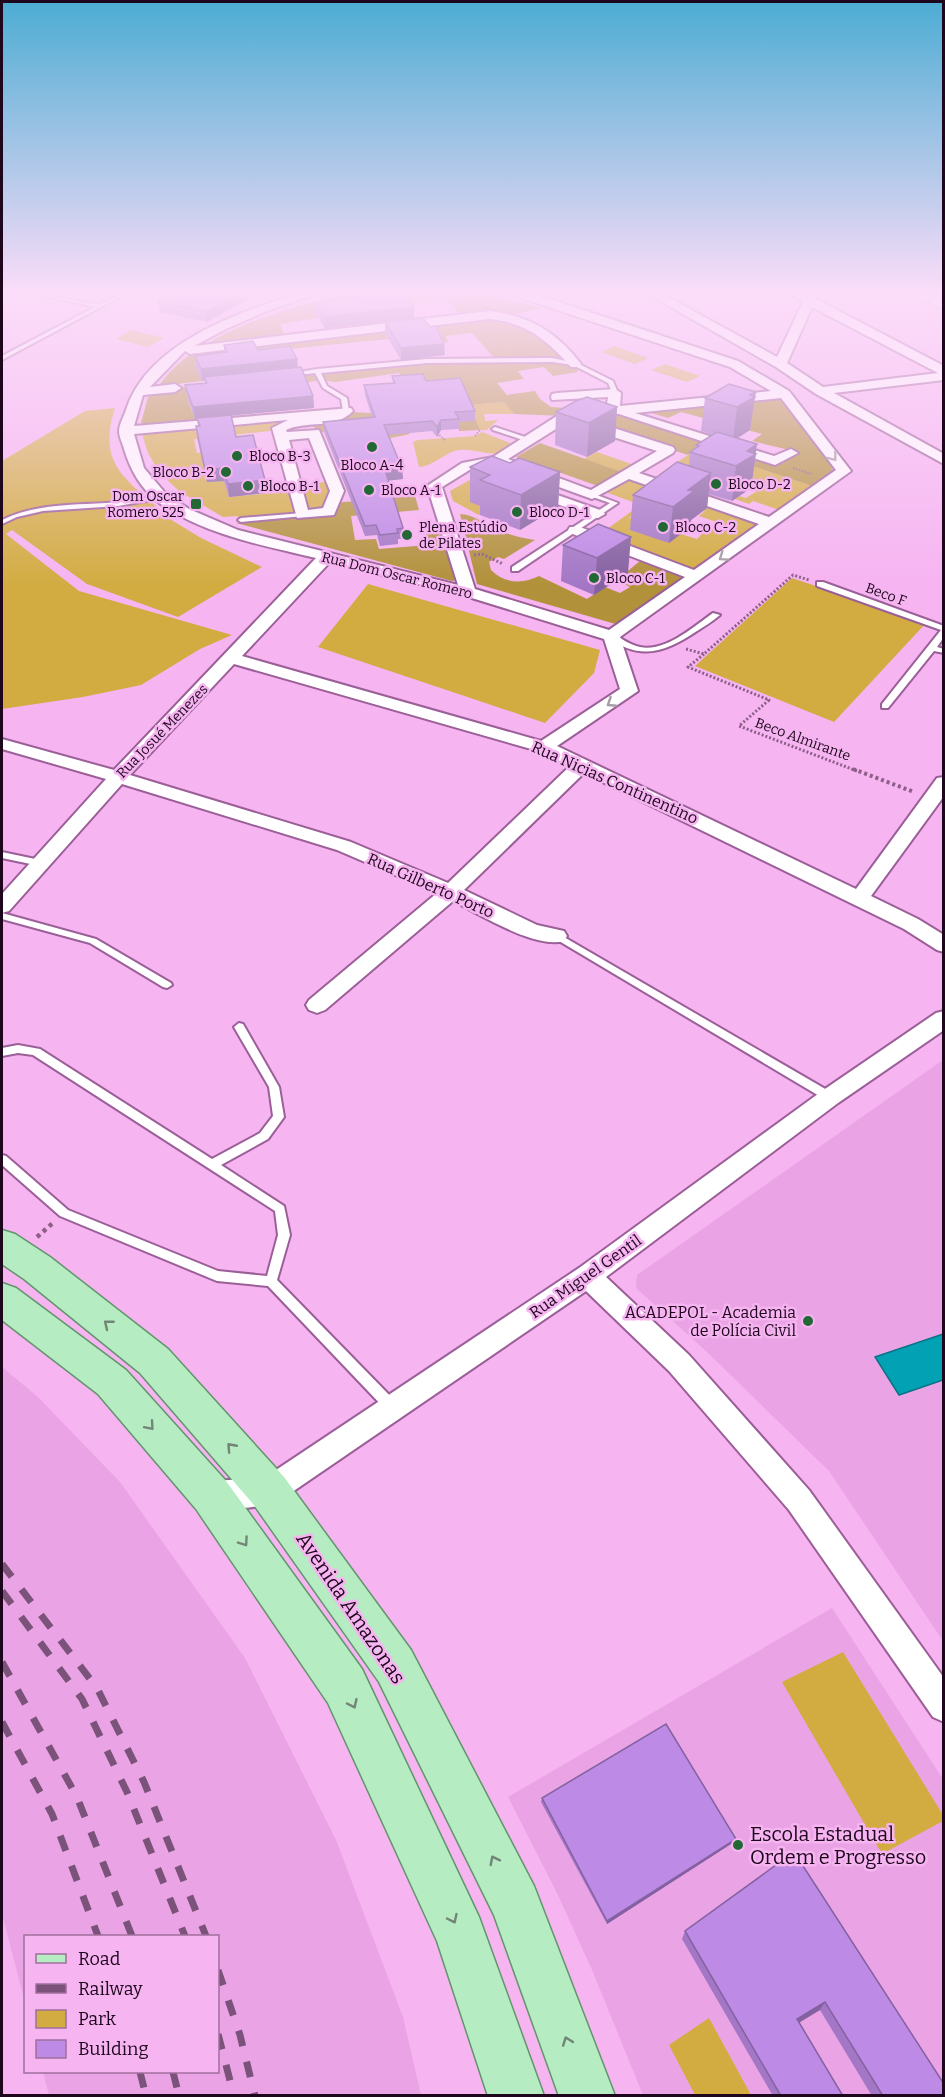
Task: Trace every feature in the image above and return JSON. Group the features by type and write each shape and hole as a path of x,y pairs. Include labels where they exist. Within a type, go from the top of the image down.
{"main road":[{"name":"Avenida Amazonas","path":"10,1250 154,1360 269,1491 394,1666 516,1904 587,2096"},
{"path":"2,1299 112,1382 211,1495 345,1686 461,1935 516,2096"}],"street":[{"path":"141,389 126,431 346,411"},
{"path":"138,392 165,389"},
{"path":"544,747 629,691 611,636 844,471 784,394 775,389"},
{"path":"818,389 944,460"},
{"path":"821,391 839,389"},
{"path":"557,398 615,393 613,411"},
{"path":"613,411 784,394"},
{"path":"281,437 314,433 337,491 329,512 302,515 281,437 279,428 339,417 346,411"},
{"path":"613,411 775,461 791,453"},
{"path":"468,592 434,486 466,466 497,460 565,417 669,450 592,495 497,460"},
{"name":"Rua Dom Oscar Romero","path":"126,431 137,469 160,497 208,524 325,558 468,592 611,636"},
{"path":"466,466 488,474"},
{"path":"627,474 771,523"},
{"path":"510,482 598,514"},
{"path":"208,524 241,520"},
{"path":"575,530 697,576"},
{"name":"Rua Josué Menezes","path":"2,906 118,777 325,558"},
{"name":"Rua Nicias Continentino","path":"232,658 544,747 911,924 944,945"},
{"name":"Rua Gilberto Porto","path":"2,744 344,846 451,892 532,931 557,936"},
{"path":"317,1005 451,892 583,764"},
{"path":"858,899 944,782"},
{"name":"Rua Miguel Gentil","path":"269,1491 588,1276 830,1097 944,1019"},
{"path":"588,1276 679,1363 799,1500 944,1706"},
{"path":"211,1495 269,1491"}],"lane":[{"path":"328,389 344,398 346,411"},
{"path":"613,389 615,393"},
{"path":"495,429 529,440"},
{"path":"515,569 615,503 592,495"},
{"path":"2,522 9,518 43,510 119,504 160,497"},
{"path":"241,520 302,515"},
{"name":"Beco F","path":"820,584 944,630 885,706"},
{"path":"611,636 647,651 668,645 716,615"},
{"path":"932,648 944,651"},
{"path":"2,855 40,863"},
{"path":"2,916 93,941 167,986"},
{"name":"Rua Gilberto Porto","path":"557,936 830,1097"},
{"path":"211,1165 264,1136 279,1117 274,1087 239,1027"},
{"path":"2,1052 18,1049 36,1052 280,1209 284,1235 271,1281"},
{"path":"2,1159 64,1213 217,1275 271,1281 392,1407"}],"path":[{"path":"475,436 480,430"},
{"path":"437,433 446,441"},
{"path":"775,461 816,476"},
{"path":"465,556 482,554 515,569"},
{"path":"668,645 704,654 793,575 820,584"},
{"name":"Beco Almirante","path":"704,654 688,667 769,700 739,726 932,798"},
{"path":"10,1250 64,1213"}],"shaded area":[{"path":"172,389 267,389 187,397 192,412 225,416 149,425 141,423 148,397"},
{"path":"420,389 502,389 507,395 535,391 540,399 551,407 613,411 782,464 798,452 752,441 762,434 681,412 668,418 648,412 766,398 781,400 828,460 834,473 815,487 699,448 688,455 565,416 514,414 504,402 470,405"},
{"path":"470,405 480,430 459,431 459,429 404,424 410,434 386,439 358,428 317,433 312,422 347,412 371,413"},
{"path":"540,443 622,472 598,486 516,457"},
{"path":"415,496 419,510 351,516 355,540 376,539 379,549 428,545 426,534 445,532 458,580 452,581 236,523 243,522 241,520 329,512 332,503"},
{"path":"460,514 474,517 506,533 535,540 504,559 498,557 489,562 491,570 496,575 508,580 520,581 539,576 587,599 605,587 620,593 630,587 617,580 646,556 691,575 619,625 477,584"},
{"name":"ACADEPOL - Academia de Polícia Civil","path":"943,1060 943,1641 829,1471 708,1353 636,1288 637,1275"},
{"path":"943,1334 943,1380 899,1395 875,1357"},
{"path":"2,1367 38,1397 120,1482 245,1658 336,1840 403,2017 421,2095 49,2095 43,2073 219,2073 219,1935 24,1935 24,1998 2,1914"},
{"name":"Escola Estadual Ordem e Progresso","path":"832,1608 943,1779 943,2095 643,2095 592,1970 557,1893 508,1797"}],"green space":[{"path":"504,402 514,414 484,414 485,421 498,420 487,430 480,430 470,405"},
{"path":"115,408 109,440 111,453 123,475 156,506 152,508 201,538 262,567 178,617 87,584 12,530 6,534 79,591 232,635 200,649 141,685 83,697 2,709 2,461 85,411"},
{"path":"346,411 280,430 194,439 197,453 216,451 207,482 224,481 229,497 295,491 294,486 333,481 329,512 241,520 237,516 223,517 179,491 159,472 148,453 142,434"},
{"path":"482,432 515,445 509,450 495,454 459,450 419,467 413,442 475,436"},
{"path":"699,448 815,487 782,511 753,501 749,504 735,499 739,496 746,498 757,491 743,485 689,483 659,474"},
{"path":"597,452 634,465 622,472 584,459"},
{"path":"627,474 763,524 697,570 600,534 632,511 636,513 629,518 697,539 705,531 685,525 690,521 723,532 731,527 699,516 705,511 654,493 638,504 600,490"},
{"path":"475,477 489,509 479,515 453,501 450,491"},
{"path":"792,578 926,623 834,722 695,666"},
{"path":"368,584 600,650 594,673 545,723 318,647"},
{"path":"843,1652 943,1815 943,1821 882,1854 782,1682"},
{"path":"709,2018 751,2095 695,2095 669,2045"}],"building":[{"path":"186,389 310,389 313,396 193,407"},
{"path":"365,389 465,389 475,411 455,412 459,419 441,420 437,427 432,421 384,425 402,468 385,470 403,528 397,529 398,533 380,535 376,525 365,526 323,422 375,417"},
{"path":"721,389 745,389 756,392 750,395 755,397 737,407 705,398"},
{"path":"587,397 617,407 589,423 556,412 576,401"},
{"path":"231,415 236,437 253,435 265,480 228,484 223,468 205,470 196,426 200,426 197,418"},
{"path":"717,432 757,444 747,451 756,454 736,466 690,452 699,446 696,445"},
{"path":"492,456 510,463 519,458 560,472 521,495 480,480 490,475 470,467"},
{"path":"677,462 711,473 688,490 694,491 673,507 633,495"},
{"path":"598,524 631,537 597,558 563,545"},
{"path":"666,1724 736,1839 607,1921 542,1798"},
{"path":"794,1852 944,2084 944,2096 883,2096 825,2002 797,2019 843,2096 781,2096 685,1931"}],"railway":[{"path":"2,1564 97,1688 144,1782 206,1935"},
{"path":"2,1591 82,1699 127,1792 185,1935"},
{"path":"2,1662 77,1797 132,1935"},
{"path":"2,1722 52,1814 98,1935"},
{"path":"219,1973 240,2035 255,2096"},
{"path":"219,2038 234,2096"},
{"path":"140,2073 146,2096"},
{"path":"173,2073 179,2096"}],"place":[{"name":"Bloco A-4","path":"372,447"},
{"name":"Bloco B-3","path":"237,456"},
{"name":"Bloco B-2","path":"226,472"},
{"name":"Bloco D-2","path":"716,484"},
{"name":"Bloco B-1","path":"248,486"},
{"name":"Bloco A-1","path":"369,490"},
{"name":"Dom Oscar Romero 525","path":"196,504"},
{"name":"Bloco D-1","path":"517,512"},
{"name":"Bloco C-2","path":"663,527"},
{"name":"Plena Estúdio de Pilates","path":"407,535"},
{"name":"Bloco C-1","path":"594,578"},
{"name":"ACADEPOL - Academia de Polícia Civil","path":"808,1321"},
{"name":"Escola Estadual Ordem e Progresso","path":"738,1845"}]}
